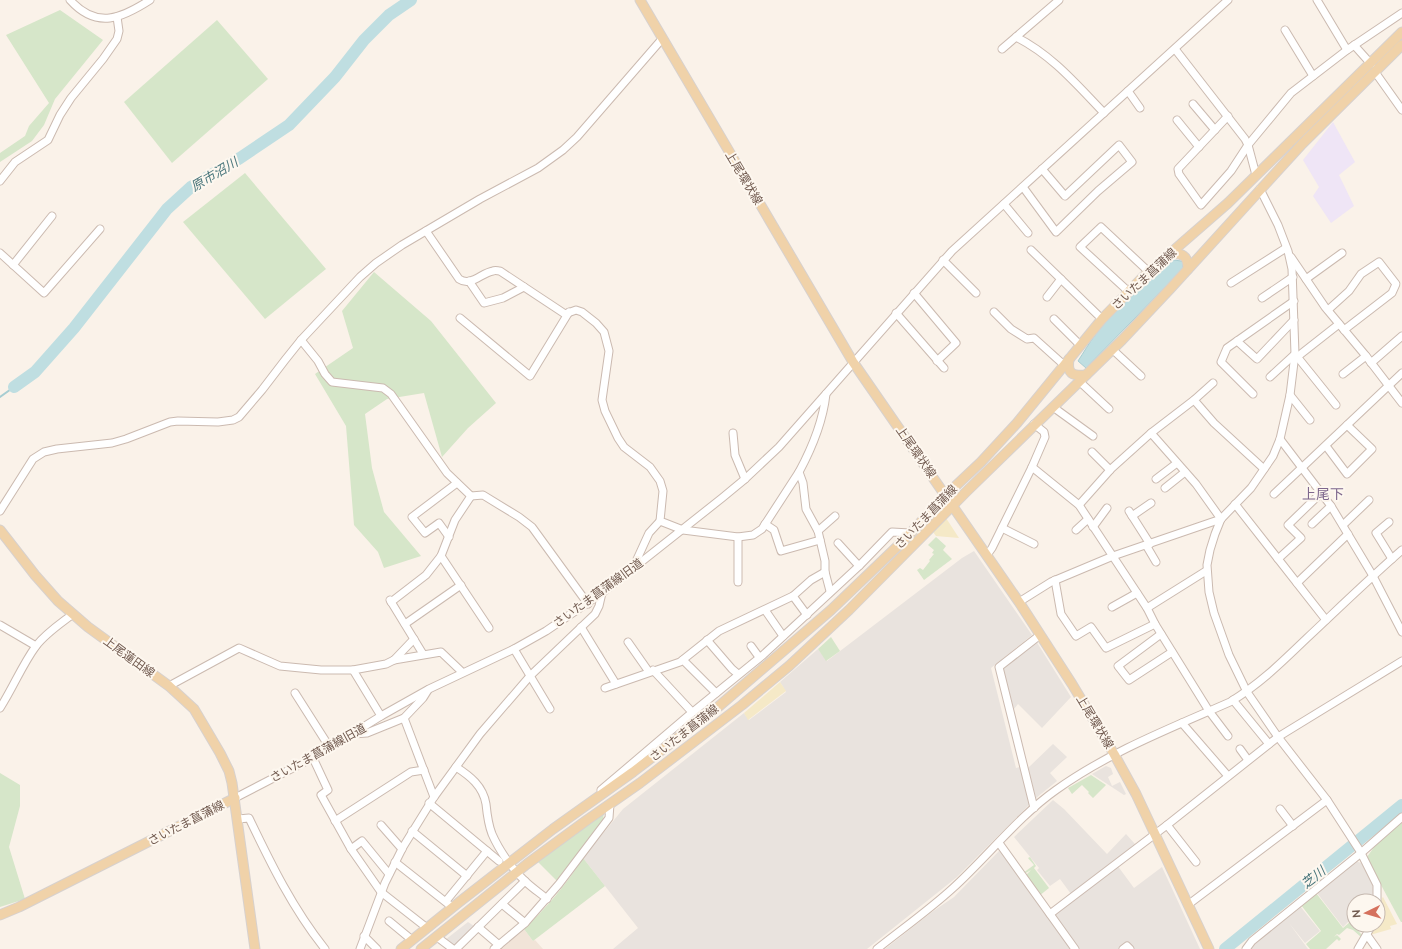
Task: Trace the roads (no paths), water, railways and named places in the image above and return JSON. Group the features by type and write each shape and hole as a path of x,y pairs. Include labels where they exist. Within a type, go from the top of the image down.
{"main road":[{"name":"上尾環状線","path":"640,0 853,362 1019,602 1072,684 1114,754 1155,833 1209,949"},
{"name":"さいたま菖蒲線","path":"421,949 564,836 640,783 742,705 789,666 840,619 952,505 1112,349 1170,289 1260,189 1373,68 1402,32"},
{"name":"さいたま菖蒲線","path":"401,949 427,928 449,904 509,863 564,821 633,772 718,707 831,610 904,540 946,495 981,462 1102,319 1149,272 1228,203 1256,175 1373,68 1402,45"},
{"path":"1170,254 1180,253 1185,257 1188,262 1188,269"},
{"path":"1067,362 1070,371 1076,376 1083,378"},
{"name":"上尾蓮田線","path":"0,530 46,588 73,614 88,627 170,686 194,709 214,740 229,770 235,798"},
{"path":"831,610 832,617 840,619"},
{"path":"822,618 826,617 829,619 831,622 830,628"},
{"name":"さいたま菖蒲線","path":"0,915 19,907 235,798 255,949"}],"street":[{"path":"70,0 79,9 98,17 117,17 134,11 150,0"},
{"path":"1002,49 1060,0"},
{"name":"さいたま菖蒲線旧道","path":"235,798 313,758 381,716 429,689 462,672 514,649 546,631 602,594 683,530 745,479 779,447 952,251 1175,48 1220,3 1228,0"},
{"path":"1317,0 1347,50"},
{"path":"1228,116 1178,169 1179,174 1201,205 1231,171 1248,145 1291,93 1347,50 1402,13"},
{"path":"0,180 15,162 48,140 70,98 103,59 117,39 119,31 117,17"},
{"path":"1285,30 1313,76"},
{"path":"1016,37 1034,47 1049,58 1104,113"},
{"path":"0,511 33,459 44,452 57,449 112,443 170,422 218,422 233,420 239,417 244,413 301,340 360,276 402,245 480,199 538,168 563,150 577,137 662,39"},
{"path":"1354,45 1373,68 1402,110"},
{"path":"1175,48 1228,116 1248,145 1256,175"},
{"path":"1128,91 1140,108"},
{"path":"1193,104 1215,130"},
{"path":"1177,120 1199,147"},
{"path":"1023,187 1056,232 1098,191 1132,162 1119,144 1065,196 1042,169"},
{"path":"1260,189 1278,225 1292,269 1296,356 1290,395 1280,439 1273,456 1251,488 1221,520 1210,550 1206,571 1209,592 1214,613 1229,655 1247,692 1278,737 1327,800 1360,852 1377,885 1377,893"},
{"path":"1004,204 1028,233"},
{"path":"13,265 52,216"},
{"path":"1129,292 1080,247 1101,227 1149,272"},
{"path":"0,253 44,293 100,229"},
{"path":"426,231 459,279 469,281 493,271 500,271 565,314 576,310 582,312 596,323 604,332 609,352 602,400 605,411 618,438 624,446 650,467 660,481 663,491 660,521 649,533 632,570"},
{"path":"1032,250 1102,319"},
{"path":"1287,250 1328,310 1402,403"},
{"path":"1231,283 1287,250"},
{"path":"1306,279 1342,253"},
{"path":"943,260 976,293"},
{"path":"1328,310 1349,291 1361,274 1379,262 1396,284 1392,293 1344,330"},
{"path":"1262,298 1293,277"},
{"path":"1047,297 1061,279"},
{"path":"469,281 484,304 503,298 524,287"},
{"path":"914,293 956,342 937,360"},
{"path":"1253,394 1221,362 1227,348 1294,301"},
{"path":"460,318 530,376 569,312"},
{"path":"994,312 1011,329 1027,339 1034,338 1067,362"},
{"path":"896,313 944,368"},
{"path":"1054,319 1080,344"},
{"path":"1237,341 1257,358 1294,320"},
{"path":"1270,377 1339,324"},
{"path":"1371,363 1402,336"},
{"path":"301,340 318,361 325,374 332,382 383,388 391,394 447,473 471,496 483,495 532,527 588,604"},
{"path":"1112,349 1141,376"},
{"path":"1296,356 1336,406"},
{"path":"1342,374 1366,356"},
{"path":"1274,494 1401,375"},
{"path":"1083,378 1109,409"},
{"path":"1079,505 1110,470 1151,433 1194,400 1212,383"},
{"path":"660,521 683,530 738,537 753,535 762,529 809,454 825,407 826,394"},
{"path":"1290,395 1310,420"},
{"path":"1194,400 1214,423 1264,469"},
{"path":"1053,407 1093,436"},
{"path":"987,555 992,548 1032,467 1045,437 1044,432 1034,424"},
{"path":"1326,446 1347,474 1372,449 1347,425"},
{"path":"733,433 735,455 745,479"},
{"path":"1151,433 1196,484 1221,520"},
{"path":"1280,439 1331,506 1400,623 1402,632"},
{"path":"1092,452 1110,470"},
{"path":"1156,479 1177,463"},
{"path":"1032,467 1079,505 1147,608 1161,634 1209,711 1228,736"},
{"path":"799,472 803,483 806,509 818,531 830,592"},
{"path":"1165,488 1185,472"},
{"path":"449,537 439,523 425,533 412,517 457,483"},
{"path":"1278,558 1301,538 1288,524 1321,493"},
{"path":"424,654 391,601 426,575 441,556 455,520 471,496"},
{"path":"1343,525 1369,500"},
{"path":"1151,503 1130,513 1148,544 1156,562"},
{"path":"1235,504 1326,620"},
{"path":"1312,524 1331,506"},
{"path":"1093,527 1107,508"},
{"path":"818,531 835,516"},
{"path":"1076,530 1088,519"},
{"path":"1019,602 1055,580 1113,556 1221,520"},
{"path":"1388,522 1376,533 1392,559"},
{"path":"766,524 774,530 781,551 820,540"},
{"path":"1002,528 1034,544"},
{"path":"564,821 692,712 761,656 859,566 892,532 910,533"},
{"path":"1297,583 1348,534"},
{"path":"738,537 738,582"},
{"path":"838,543 859,566"},
{"path":"877,949 952,889 1034,808 1055,790 1114,754 1234,700 1247,692 1266,677 1402,550"},
{"path":"441,556 489,628"},
{"path":"1147,608 1206,571"},
{"path":"605,688 680,662 719,631 793,596 811,580 825,572"},
{"path":"1055,580 1061,614 1076,636 1091,627 1106,648 1155,624"},
{"path":"405,624 461,585"},
{"path":"360,949 389,874 412,831 431,800 480,734 530,676 595,614 602,594"},
{"path":"1112,607 1137,594"},
{"path":"793,596 807,614"},
{"path":"765,610 783,636"},
{"path":"0,708 36,646 48,633 73,614"},
{"path":"0,625 36,646"},
{"path":"581,627 616,684"},
{"path":"1161,634 1118,666 1129,680 1172,652"},
{"path":"1034,808 999,667 1040,635"},
{"path":"394,660 414,639"},
{"path":"707,640 738,674"},
{"path":"628,642 651,671 692,712"},
{"path":"751,646 761,656 775,658"},
{"path":"170,686 238,648 280,666 322,670 353,670 386,664 394,660 441,652 462,672"},
{"path":"514,649 550,709"},
{"path":"682,660 716,693"},
{"path":"1050,914 1167,825 1278,737 1402,661"},
{"path":"353,670 381,716"},
{"path":"353,734 367,733 404,718 423,698 429,689"},
{"path":"295,693 330,748"},
{"path":"1234,700 1269,744"},
{"path":"404,718 424,770 431,800 499,861"},
{"path":"1182,723 1228,776"},
{"path":"1240,749 1248,760"},
{"path":"313,758 328,790 322,795 351,849 381,892 427,928"},
{"path":"456,767 469,775 482,793 490,829 509,863 525,881 547,898"},
{"path":"335,821 411,772 424,770"},
{"path":"1189,904 1327,800"},
{"path":"478,927 497,947 525,923 547,898 609,818 610,804"},
{"path":"1280,809 1292,826"},
{"path":"1246,949 1252,941 1402,817"},
{"path":"238,820 249,818 289,898 310,930 325,949"},
{"path":"382,825 402,849"},
{"path":"1167,825 1196,862"},
{"path":"412,831 467,876"},
{"path":"351,849 362,841 389,874"},
{"path":"999,843 1075,949"},
{"path":"396,862 449,904 467,876 487,851"},
{"path":"456,949 525,881"},
{"path":"502,904 525,923"},
{"path":"389,921 412,940"},
{"path":"1358,949 1367,935 1377,949"},
{"path":"364,936 377,949"},
{"path":"437,936 453,949"},
{"path":"1123,949 1127,946 1130,949"}],"water":[{"path":"1174,260 1181,261 1183,263 1183,269 1086,368 1078,361 1095,335 1112,314 1152,276"}],"waterway":[{"name":"原市沼川","path":"14,387 35,372 74,328 167,209 191,187 240,158 289,125 335,77 364,40 389,15 411,0"},
{"name":"原市沼川","path":"0,397 14,387"},
{"name":"芝川","path":"1225,949 1402,805"}],"district":[{"name":"上尾下","path":"1323,494"}]}
